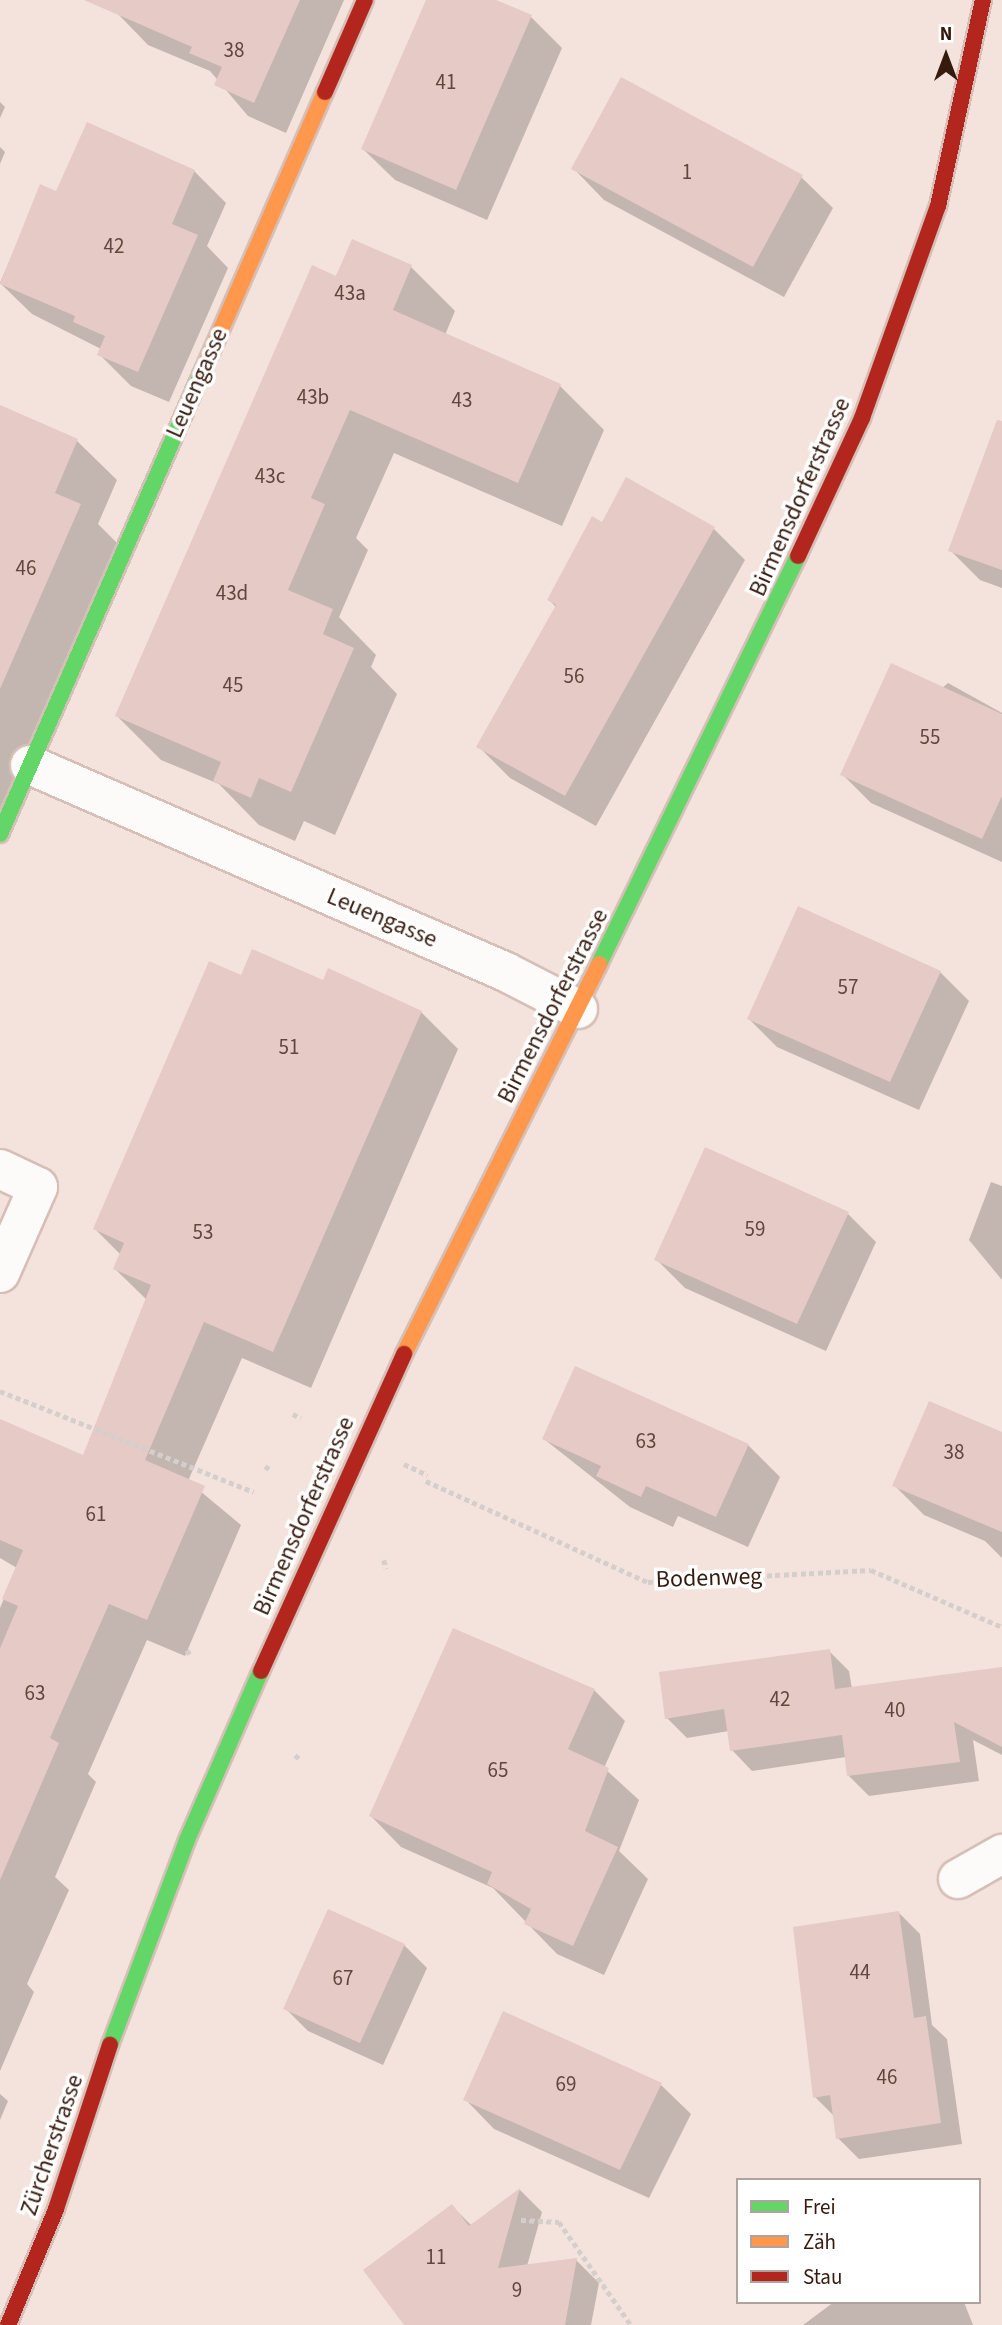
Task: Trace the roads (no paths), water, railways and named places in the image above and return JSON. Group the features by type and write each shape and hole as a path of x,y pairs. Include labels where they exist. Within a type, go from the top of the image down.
{"main road":[{"name":"Leuengasse","path":"0,834 365,0"},
{"name":"Birmensdorferstrasse","path":"119,2017 187,1840 359,1444 578,1009 863,418 938,206 983,0"},
{"name":"Zürcherstrasse","path":"8,2325 56,2208 119,2017"}],"street":[{"name":"Leuengasse","path":"30,765 506,972 578,1009"},
{"path":"0,1169 38,1187 0,1273"},
{"path":"958,1879 1002,1854"}]}
